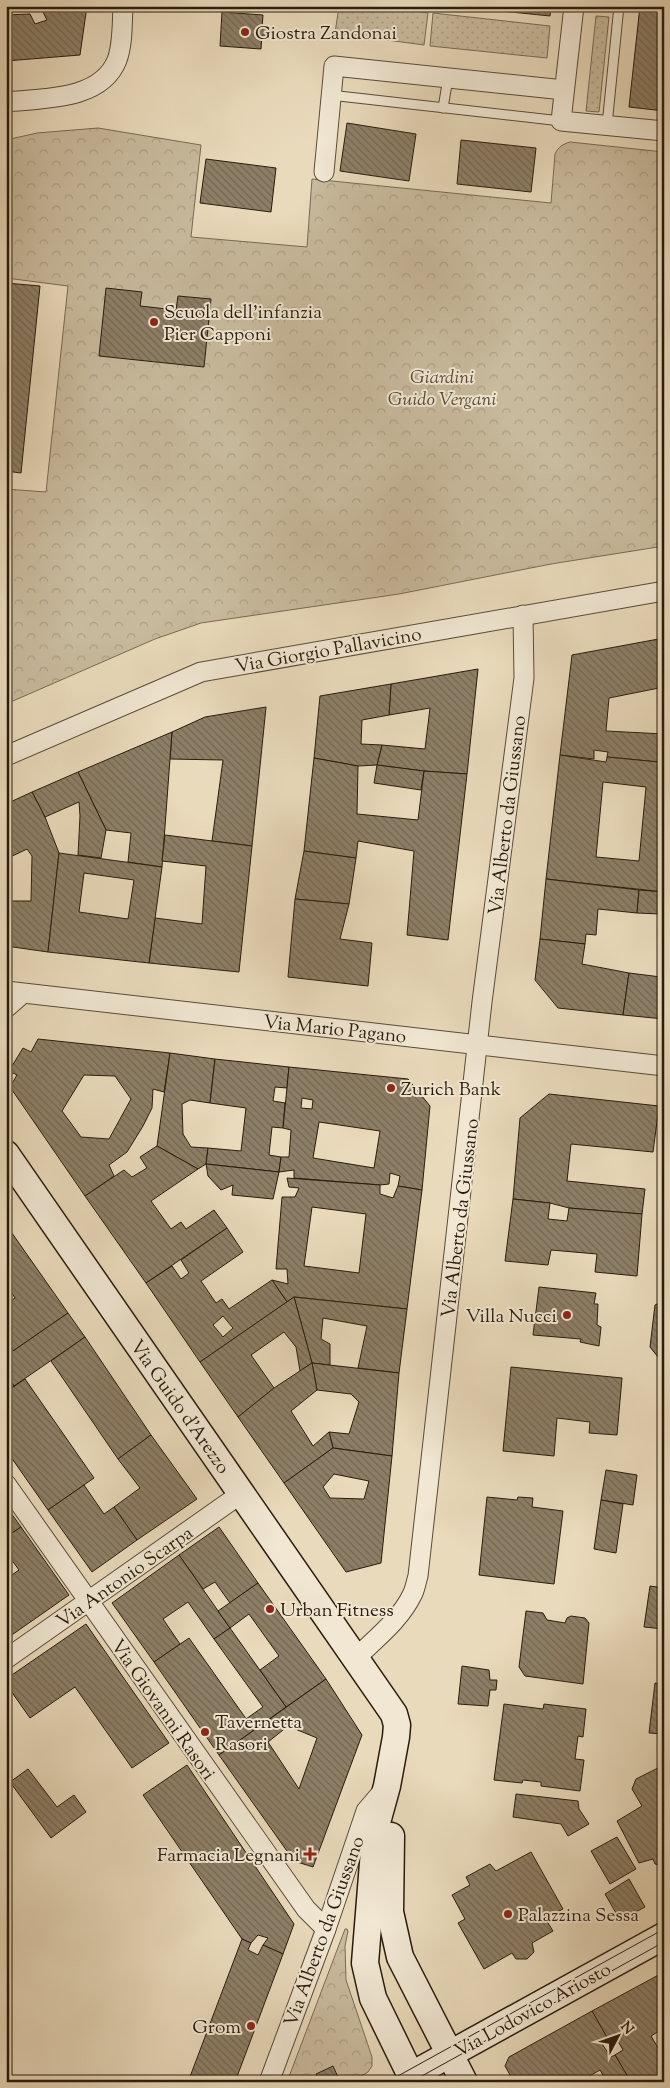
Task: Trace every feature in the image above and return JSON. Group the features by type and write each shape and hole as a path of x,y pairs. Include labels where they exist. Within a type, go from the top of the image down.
{"main road":[{"name":"Via Guido d'Arezzo","path":"6,1154 356,1658"},
{"name":"Via Alberto da Giussano","path":"356,1658 394,1714 398,1725 387,1786 376,1826 365,1963 373,1998 408,2080"},
{"name":"Via Alberto da Giussano","path":"387,1786 392,1831 390,1912 394,1935 408,1977 464,2082"},
{"name":"Via Lodovico Ariosto","path":"408,2080 664,1936"}],"street":[{"path":"6,102 72,94 86,90 111,72 117,59 123,6"},
{"path":"574,6 561,121 664,131"},
{"path":"324,172 334,66 564,90"},
{"name":"Via Giorgio Pallavicino","path":"6,756 201,672 523,614 664,591"},
{"name":"Via Alberto da Giussano","path":"356,1658 382,1634 406,1606 413,1594 418,1576 479,1044 524,678 523,614"},
{"path":"6,1008 14,992"},
{"name":"Via Mario Pagano","path":"14,992 664,1066"},
{"name":"Via Giovanni Rasori","path":"6,1484 306,1909 326,1929"},
{"name":"Via Antonio Scarpa","path":"6,1659 242,1492"},
{"name":"Via Alberto da Giussano","path":"269,2082 326,1929 366,1810 387,1786"}],"lane":[{"path":"607,125 619,6 615,6"},
{"path":"443,108 448,78"},
{"path":"330,95 561,121"}],"green space":[{"path":"339,6 377,6 428,13 424,45 335,33"},
{"path":"433,13 550,26 547,58 430,46"},
{"path":"596,16 609,17 599,112 586,111"},
{"name":"Giardini Guido Vergani","path":"98,128 201,145 191,237 307,247 312,179 551,203 555,154 565,144 570,142 664,152 664,546 551,564 399,594 201,623 155,639 6,704 6,489 46,492 68,286 6,278 6,140 37,133"},
{"path":"345,1929 348,1931 345,1946 346,1980 372,2057 372,2066 368,2072 351,2082 287,2082"}],"building":[{"path":"40,6 87,6 80,55 6,61 6,15 30,14 35,24 47,20"},
{"path":"452,6 551,6 550,16"},
{"path":"640,6 664,6 664,111 629,107"},
{"name":"Giostra Zandonai","path":"222,12 263,15 262,28 270,28 270,36 262,35 261,49 220,46"},
{"path":"347,123 416,134 409,181 340,171"},
{"path":"461,140 536,148 531,192 457,184"},
{"path":"206,159 276,168 271,212 200,203"},
{"path":"6,283 40,286 21,473 6,471"},
{"path":"106,288 142,292 140,306 176,310 178,296 211,299 204,367 99,356"},
{"path":"664,638 664,687 609,698 606,731 664,734 664,756 660,756 659,762 607,757 608,752 594,750 594,759 560,755 572,655"},
{"path":"478,669 467,774 377,765 382,745 425,749 430,708 389,715 391,684"},
{"path":"391,684 389,715 362,720 361,744 382,745 377,765 358,766 314,758 320,696"},
{"path":"266,707 252,846 212,841 223,760 170,759 172,732 205,717"},
{"path":"172,732 162,867 128,862 131,833 106,830 78,772"},
{"path":"560,755 606,762 607,757 659,762 658,769 664,770 664,892 546,879","holes":["603,782 646,787 639,861 596,857"]},
{"path":"314,758 358,766 357,814 418,820 424,771 467,774 448,940 407,935 414,851 358,841 356,858 304,851"},
{"path":"377,765 424,771 421,790 374,783"},
{"path":"78,772 106,830 101,858 78,855 79,802 45,817 32,792"},
{"path":"32,792 45,817 59,853 48,952 6,946 6,901 31,901 32,856 27,849 6,859 6,804"},
{"path":"165,835 252,846 239,972 149,963 155,918 202,924 206,866 162,861"},
{"path":"304,851 356,858 349,904 295,899"},
{"path":"59,853 162,867 149,963 48,952","holes":["84,873 134,880 128,919 79,912"]},
{"path":"546,879 639,890 637,913 598,909 596,935 586,934 585,944 540,939"},
{"path":"639,890 664,892 664,919 660,914 637,913"},
{"path":"295,899 349,904 340,939 372,943 368,986 288,977"},
{"path":"540,939 585,944 582,964 629,973 623,1015 558,1008 535,980"},
{"path":"664,957 664,1019 623,1015 629,973 661,977"},
{"path":"38,1039 170,1053 164,1092 153,1089 152,1108 143,1126 127,1152 109,1165 114,1176 85,1196 10,1087 17,1075 9,1071 23,1048 31,1052","holes":["84,1075 115,1076 131,1099 109,1139 81,1137 62,1111"]},
{"path":"170,1053 215,1059 210,1103 190,1100 182,1104 183,1134 191,1147 208,1148 206,1164 198,1169 157,1146"},
{"path":"215,1059 289,1067 287,1088 275,1087 273,1101 285,1103 283,1128 272,1127 269,1155 281,1157 279,1172 206,1164 208,1148 241,1151 246,1108 210,1103"},
{"path":"289,1067 408,1079 430,1106 422,1190 398,1186 400,1176 390,1173 389,1184 380,1185 294,1178 294,1170 279,1172 281,1157 289,1157 291,1130 283,1128","holes":["302,1098 313,1100 312,1109 301,1108","319,1122 380,1131 374,1168 313,1158"]},
{"path":"549,1094 659,1106 653,1152 571,1144 567,1181 645,1189 642,1214 569,1208 550,1203 513,1199 520,1118"},
{"path":"157,1146 198,1169 151,1201 171,1229 181,1222 186,1229 214,1210 227,1228 146,1283 85,1196 124,1170 132,1177 147,1168 140,1157"},
{"path":"206,1164 279,1172 273,1199 232,1195 233,1185 221,1190 208,1176"},
{"path":"287,1178 380,1185 380,1194 393,1198 398,1186 422,1190 407,1309 294,1297 287,1302 272,1280 288,1284 287,1269 276,1269 282,1197 295,1197 299,1188 289,1187","holes":["312,1207 366,1214 359,1273 304,1266"]},
{"path":"513,1199 550,1203 548,1219 567,1221 569,1208 642,1214 637,1276 595,1272 597,1254 551,1250 548,1265 505,1261"},
{"path":"7,1226 68,1313 13,1351 8,1343 6,1344 6,1304 15,1298 6,1284"},
{"path":"227,1228 243,1252 201,1281 216,1303 222,1299 229,1309 272,1280 287,1302 200,1362 146,1283 172,1266 181,1279 189,1273 181,1260","holes":["223,1316 233,1328 223,1337 213,1325"]},
{"name":"Villa Nucci","path":"539,1287 596,1293 594,1304 598,1304 597,1325 601,1327 599,1346 580,1342 581,1339 533,1335"},
{"path":"294,1297 407,1309 399,1373 358,1368 367,1326 323,1318 321,1339 330,1344 330,1365 312,1363"},
{"path":"294,1297 312,1363 300,1371 296,1347 284,1332 251,1355 274,1388 238,1417 200,1362"},
{"path":"664,1301 664,1357 658,1357 650,1347 655,1305"},
{"path":"68,1313 85,1337 14,1386 6,1375 6,1344 8,1343 13,1351"},
{"path":"85,1337 151,1435 118,1459 51,1361"},
{"path":"312,1363 399,1373 392,1456 333,1448 329,1432 349,1434 359,1402 351,1394 317,1390"},
{"path":"312,1363 317,1390 291,1411 313,1446 329,1432 333,1448 284,1483 238,1417 274,1388"},
{"path":"511,1367 622,1378 617,1435 589,1433 590,1422 557,1418 554,1456 503,1451"},
{"path":"6,1375 14,1386 6,1392"},
{"path":"25,1379 94,1478 48,1510 6,1450 6,1392"},
{"path":"151,1435 197,1499 137,1540 114,1507 140,1488 118,1459"},
{"path":"333,1448 392,1456 381,1563 346,1572 284,1483","holes":["334,1474 369,1481 364,1499 330,1498 323,1487"]},
{"path":"606,1470 637,1475 633,1505 601,1500"},
{"path":"84,1485 104,1514 114,1507 137,1540 92,1572 48,1510"},
{"path":"487,1497 517,1500 518,1497 533,1498 532,1507 563,1511 554,1584 479,1575"},
{"path":"601,1500 623,1504 616,1553 594,1549"},
{"path":"6,1506 21,1527 6,1537"},
{"path":"21,1527 69,1595 6,1639 6,1579 19,1570 6,1552 6,1537"},
{"path":"219,1527 258,1583 230,1603 215,1582 203,1589 179,1555"},
{"path":"179,1555 230,1628 214,1639 188,1602 163,1619 180,1644 154,1662 112,1603"},
{"path":"258,1583 326,1679 286,1707 260,1670 279,1656 249,1614 230,1628 218,1611"},
{"path":"650,1586 664,1588 664,1629 644,1627"},
{"path":"526,1611 543,1613 547,1620 565,1623 567,1618 571,1616 585,1618 589,1623 583,1684 525,1676 519,1667"},
{"path":"86,1624 169,1743 132,1768 75,1687 30,1718 6,1684 6,1679"},
{"path":"230,1628 286,1707 254,1730 246,1719 263,1707 214,1639"},
{"path":"189,1638 254,1730 219,1755 154,1662"},
{"path":"462,1666 489,1670 490,1680 497,1680 496,1690 490,1690 488,1706 458,1704"},
{"path":"326,1679 362,1735 313,1867 294,1861 219,1755","holes":["288,1726 317,1738 299,1789 268,1742"]},
{"path":"655,1683 664,1685 664,1734 649,1733"},
{"path":"504,1704 543,1709 544,1704 586,1709 583,1737 578,1736 575,1759 584,1760 580,1791 541,1786 541,1782 523,1780 522,1783 494,1780"},
{"path":"187,1765 294,1924 283,1954 263,1945 268,1938 258,1935 251,1943 242,1939 143,1795"},
{"path":"664,1765 664,1866 655,1864 653,1859 639,1863 617,1821 642,1806 632,1789 636,1779"},
{"path":"28,1769 57,1807 74,1795 86,1812 51,1838 10,1782"},
{"path":"516,1794 578,1801 579,1809 589,1824 568,1836 561,1824 513,1817"},
{"path":"617,1837 636,1869 610,1884 591,1851"},
{"name":"Palazzina Sessa","path":"531,1852 563,1909 545,1918 553,1931 532,1943 534,1952 527,1959 516,1959 512,1953 484,1969 458,1923 465,1919 452,1895 470,1885 466,1877 490,1864 496,1871"},
{"path":"629,1879 645,1907 620,1920 605,1894"},
{"path":"242,1939 251,1943 248,1950 258,1955 263,1945 283,1954 235,2082 188,2082"},
{"path":"664,1972 664,2028 651,2036 664,2058 664,2082 631,2082 615,2055 623,2050 615,2036 609,2041 592,2011"},
{"path":"592,2011 609,2041 602,2044 611,2057 615,2055 631,2082 607,2082 600,2070 579,2082 514,2082 505,2066 509,2057"},
{"path":"333,2066 338,2077 329,2082 320,2082 316,2074"}],"tram line":[{"path":"387,2082 664,1929"},
{"path":"411,2082 664,1942"}],"place":[{"name":"Giostra Zandonai","path":"245,32"},
{"name":"Scuola dell'infanzia Pier Capponi","path":"154,322"},
{"name":"Zurich Bank","path":"391,1088"},
{"name":"Villa Nucci","path":"567,1315"},
{"name":"Urban Fitness","path":"270,1609"},
{"name":"Tavernetta Rasori","path":"205,1732"},
{"name":"Farmacia Legnani","path":"310,1854"},
{"name":"Palazzina Sessa","path":"508,1914"},
{"name":"Grom","path":"251,2026"}]}
